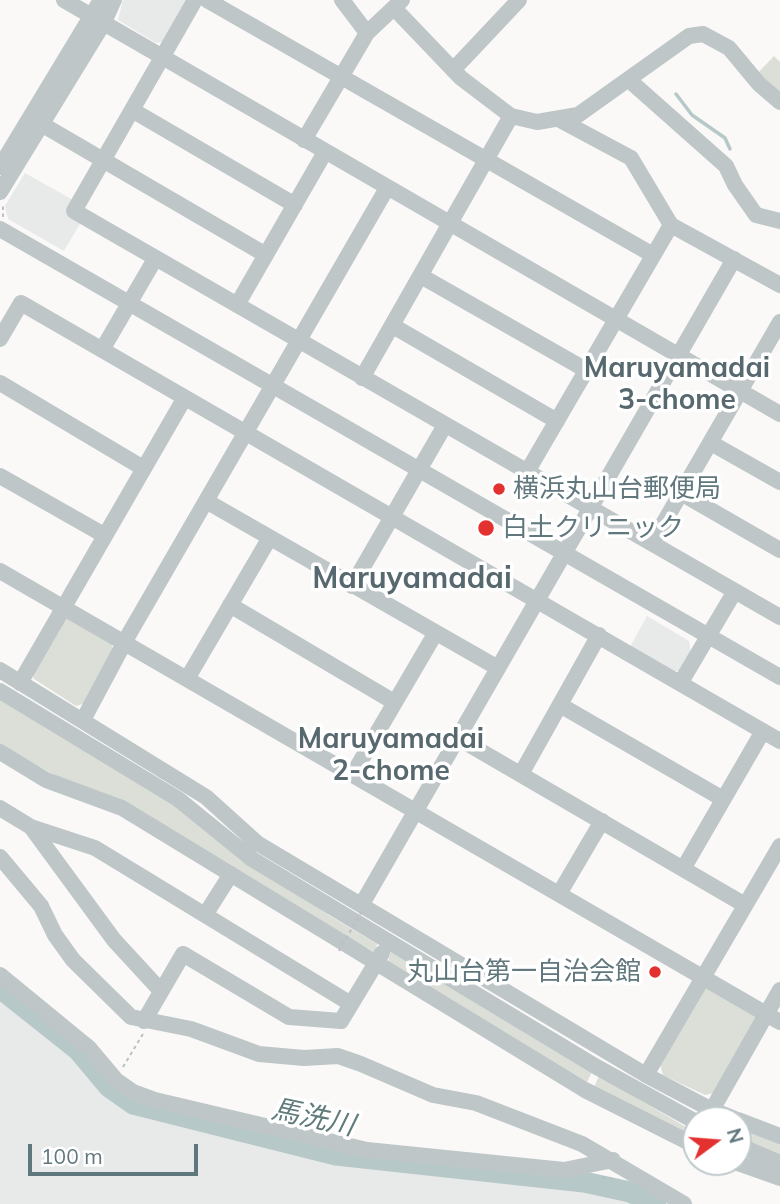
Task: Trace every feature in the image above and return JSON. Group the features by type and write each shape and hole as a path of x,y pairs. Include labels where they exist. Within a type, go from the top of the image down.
{"street":[{"path":"64,0 780,414"},
{"path":"97,21 101,0"},
{"path":"0,167 36,121 97,21 114,0"},
{"path":"195,0 74,211 780,617"},
{"path":"207,0 339,78 653,255"},
{"path":"342,0 367,33"},
{"path":"453,70 519,0"},
{"path":"304,140 367,33 398,4 453,70 491,104 511,116 537,122 560,120 595,106 689,36 703,34 729,48 760,84 780,102"},
{"path":"628,80 726,166 735,185 756,215 780,221"},
{"path":"132,110 295,205"},
{"path":"362,378 511,116"},
{"path":"560,120 631,158 671,225 780,285"},
{"path":"36,121 266,255"},
{"path":"4,195 36,121"},
{"path":"237,305 325,152"},
{"path":"83,720 124,642 387,188"},
{"path":"2,224 129,304 273,388 565,552 780,677"},
{"path":"527,472 671,225"},
{"path":"102,351 155,258"},
{"path":"362,907 734,259"},
{"path":"421,276 586,370"},
{"path":"0,339 21,303 780,741"},
{"path":"393,326 556,421"},
{"path":"653,544 778,328"},
{"path":"0,383 143,468"},
{"path":"20,682 184,399"},
{"path":"352,586 445,425"},
{"path":"711,443 780,482"},
{"path":"0,475 104,535"},
{"path":"681,493 780,550"},
{"path":"205,501 498,668"},
{"path":"187,679 269,539"},
{"path":"0,571 773,1018"},
{"path":"681,682 735,590"},
{"path":"230,605 394,702"},
{"path":"353,774 435,634"},
{"path":"521,774 599,635"},
{"path":"0,670 206,797 257,843 646,1075 704,1106"},
{"path":"0,691 178,799 252,859 595,1066 682,1114"},
{"path":"560,705 723,799"},
{"path":"683,869 763,731"},
{"path":"458,738 745,905"},
{"path":"0,752 46,780 122,808 585,1090 682,1139"},
{"path":"0,808 31,827 96,848 351,1004"},
{"path":"559,894 602,821"},
{"path":"31,827 114,940 161,991"},
{"path":"646,1075 780,846"},
{"path":"0,857 41,906 55,935 73,960 131,1017 145,1023 191,1029 259,1054 304,1058 338,1056 433,1096 489,1107 582,1144 684,1204"},
{"path":"205,915 232,874"},
{"path":"145,1023 183,954 289,1017 341,1021 388,942"},
{"path":"0,975 118,1073 133,1092 155,1100 367,1150 564,1170 613,1160"},
{"path":"715,1106 773,1018 780,990"},
{"path":"752,1125 780,1136"},
{"path":"752,1150 780,1163"},
{"path":"752,1168 780,1178"}],"path":[{"path":"2,224 4,195"},
{"path":"339,951 362,907"},
{"path":"118,1073 142,1039 145,1023"}],"shaded area":[{"path":"123,0 187,0 162,42 156,43 118,20"},
{"path":"774,56 780,62 780,98 757,74"},
{"path":"25,173 73,200 66,213 81,222 64,251 8,219 5,206"},
{"path":"647,616 689,641 691,653 681,670 673,672 630,647"},
{"path":"70,617 111,641 114,654 86,703 76,706 34,679 32,671 61,621"},
{"path":"0,695 117,765 330,916 377,944 375,952 0,745"},
{"path":"391,950 592,1072 587,1082 388,962"},
{"path":"701,989 711,989 756,1016 758,1023 715,1093 705,1095 663,1075 659,1061"},
{"path":"0,995 71,1053 122,1104 143,1113 372,1165 590,1188 624,1194 645,1204 0,1204"},
{"path":"599,1076 682,1125 682,1134 594,1087"},
{"path":"752,1134 780,1144 780,1156 752,1145"}],"waterway":[{"path":"676,94 692,115 725,138 730,149"},
{"name":"馬洗川","path":"0,988 78,1050 109,1087 133,1104 336,1155 584,1182 630,1192 656,1204"}],"place":[{"name":"横浜丸山台郵便局","path":"499,489"},
{"name":"白土クリニック","path":"486,528"},
{"name":"丸山台第一自治会館","path":"655,972"}],"district":[{"name":"Maruyamadai 3-chome","path":"677,385"},
{"name":"Maruyamadai","path":"412,579"},
{"name":"Maruyamadai 2-chome","path":"391,756"}]}
